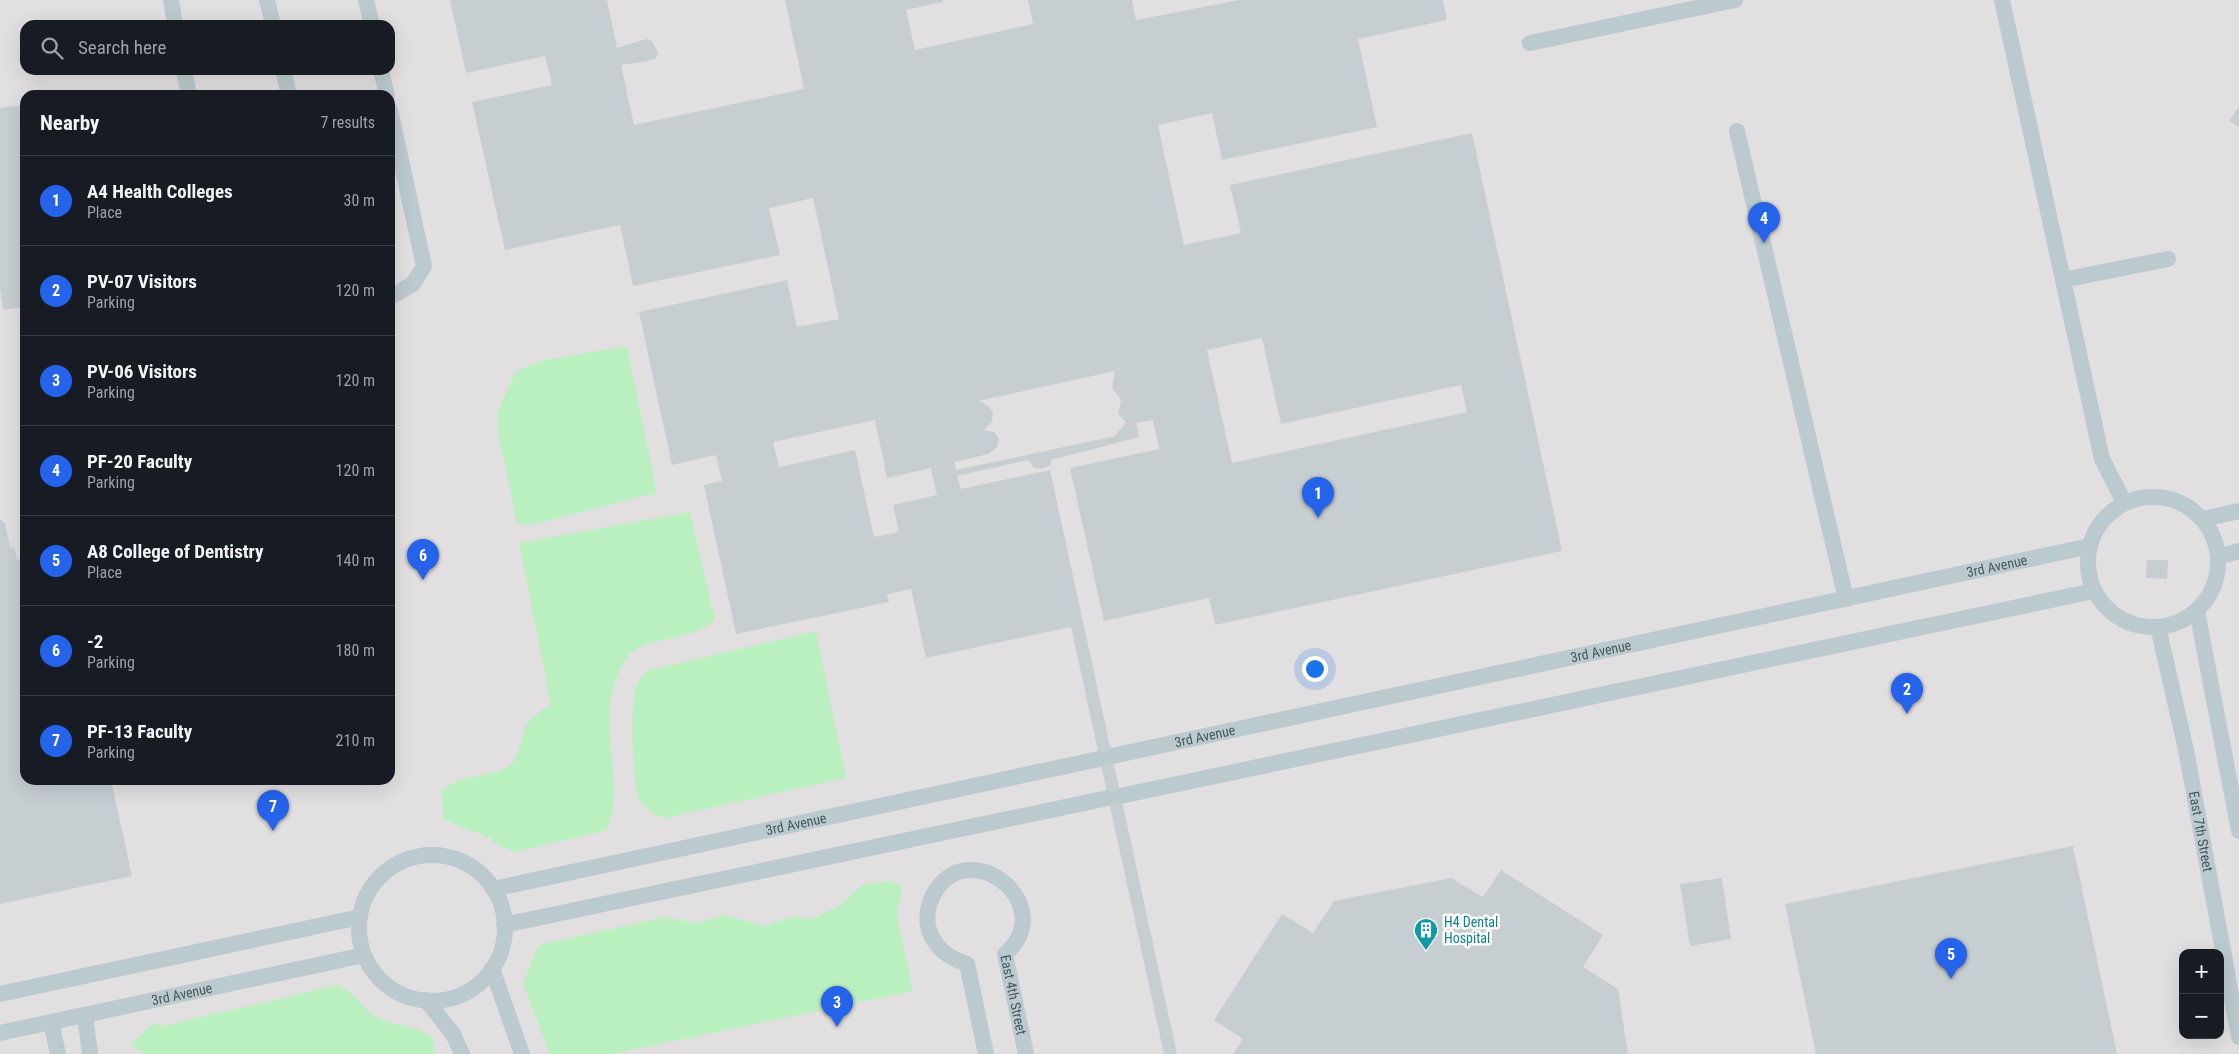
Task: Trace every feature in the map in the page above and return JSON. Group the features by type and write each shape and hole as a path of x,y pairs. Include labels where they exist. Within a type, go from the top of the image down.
{"lane":[{"path":"171,0 174,20"},
{"path":"267,0 272,20"},
{"path":"366,0 371,20"},
{"path":"1530,43 1698,4 1735,0"},
{"path":"2002,0 2102,459 2124,502"},
{"path":"185,75 188,90"},
{"path":"284,75 287,90"},
{"path":"382,75 386,90"},
{"path":"1737,131 1846,599"},
{"path":"395,133 424,266 414,284 395,294"},
{"path":"2063,280 2168,259"},
{"path":"2158,496 2175,500 2190,508 2203,520 2212,534 2218,558 2215,584 2208,599 2196,611 2182,621 2158,627 2148,627 2132,624 2116,616 2103,604 2094,591 2088,574 2087,557 2090,540 2098,524 2110,512 2124,502 2158,496"},
{"path":"2203,520 2239,511"},
{"name":"3rd Avenue","path":"493,889 2090,546"},
{"path":"2218,558 2239,551"},
{"path":"504,925 2094,591"},
{"path":"2196,611 2239,831"},
{"name":"East 7th Street","path":"2158,627 2186,750 2239,1037"},
{"path":"437,855 456,859 473,868 487,880 493,889 498,896 504,925 501,952 492,969 479,983 463,994 445,999 426,1000 408,996 390,988 376,975 364,955 360,941 360,917 363,904 371,886 384,872 400,862 418,856 437,855"},
{"name":"East 4th Street","path":"986,1054 967,964 955,960 943,952 934,941 928,927 928,912 932,898 939,886 951,876 965,871 980,870 994,875 1007,883 1016,894 1021,908 1022,923 1018,937 1004,954 1026,1054"},
{"path":"0,994 360,917"},
{"name":"3rd Avenue","path":"0,1033 364,955"},
{"path":"492,969 522,1054"},
{"path":"426,1000 453,1034 462,1054"},
{"path":"85,1015 90,1054"},
{"path":"51,1022 58,1054"}],"shaded area":[{"path":"0,0 2239,0 2239,1054 0,1054"}],"green space":[{"path":"627,346 657,493 534,524 517,524 497,427 498,411 516,371 544,360"},
{"path":"690,512 715,620 694,632 640,647 630,654 622,666 611,698 610,732 614,800 608,830 515,852 497,845 490,838 444,820 441,792 455,782 492,773 509,766 516,757 527,724 538,713 551,705 519,543"},
{"path":"816,631 846,778 665,818 646,808 639,798 635,778 633,728 636,688 646,671"},
{"path":"892,881 902,888 897,915 913,991 612,1054 550,1054 523,984 538,945 666,917 695,923 724,915 764,926 794,916 806,919 817,917 840,905 862,885"},
{"path":"338,985 349,991 369,1011 381,1019 418,1030 432,1037 435,1054 144,1054 130,1044 154,1023 163,1026"}],"building":[{"path":"450,0 607,0 617,48 646,39 652,41 658,53 656,58 648,61 621,65 634,125 804,89 785,0 942,0 943,2 906,10 915,50 1033,24 1028,0 1132,0 1136,20 1239,0 1443,0 1447,20 1358,39 1377,127 1222,160 1212,113 1158,125 1184,245 1241,233 1230,185 1472,133 1562,551 1215,625 1209,598 1104,621 1070,468 1159,449 1153,420 1136,423 1139,437 1051,460 1051,465 1041,469 1034,468 1028,460 957,476 961,489 1050,470 1177,1054 1164,1054 1071,627 926,658 911,589 887,594 889,602 736,634 704,485 722,481 716,455 672,465 639,312 787,280 797,327 839,319 813,198 769,208 780,255 633,286 620,225 505,250 472,102 552,85 545,56 466,73","holes":["1262,338 1281,424 1461,385 1467,412 1232,463 1207,350","1115,371 1112,387 1121,400 1118,414 1126,422 1115,436 956,470 954,462 989,454 997,447 999,439 994,432 984,430 992,422 993,412 987,405 978,401","875,420 887,478 931,468 937,495 893,505 899,532 874,537 855,450 779,467 773,442"]},
{"path":"20,106 20,308 3,310 0,288 0,108"},
{"path":"2239,106 2239,127 2229,121"},
{"path":"0,519 5,523 10,548 14,547 17,560 20,560 20,785 112,785 132,876 0,904"},
{"path":"2147,560 2168,560 2167,579 2146,578"},
{"path":"2073,846 2117,1054 1816,1054 1785,904"},
{"name":"H4 Dental Hospital","path":"1501,870 1603,935 1583,967 1618,989 1628,1054 1233,1054 1243,1039 1214,1020 1282,914 1313,933 1334,901 1451,878 1483,897"},
{"path":"1722,878 1731,939 1690,946 1680,884"}],"place":[{"name":"PF-20 Faculty","path":"1764,243"},
{"name":"A4 Health Colleges","path":"1318,518"},
{"name":"-2","path":"423,580"},
{"name":"PV-07 Visitors","path":"1907,714"},
{"name":"PF-13 Faculty","path":"273,831"},
{"name":"H4 Dental Hospital","path":"1426,951"},
{"name":"A8 College of Dentistry","path":"1951,979"},
{"name":"PV-06 Visitors","path":"837,1027"}]}
